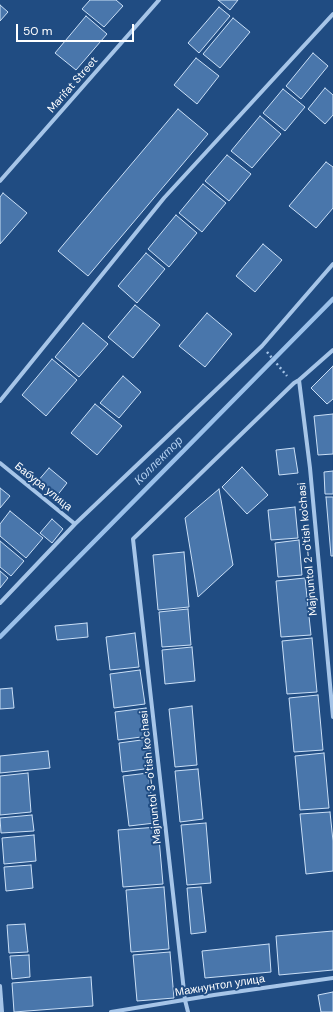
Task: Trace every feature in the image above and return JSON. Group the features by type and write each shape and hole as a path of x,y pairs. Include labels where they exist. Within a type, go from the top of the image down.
{"street":[{"name":"Marifat Street","path":"0,182 159,0"},
{"path":"0,401 164,198 333,14"},
{"path":"0,603 75,524 262,346 333,264"},
{"path":"294,383 333,350"},
{"name":"Majnuntol 2-o'tish ko'chasi","path":"299,380 310,468 333,717"},
{"name":"Majnuntol 3-o'tish ko'chasi","path":"188,1012 185,1000 133,539 294,383"},
{"name":"Бабура улица","path":"0,464 75,524"},
{"name":"Мажнунтол улица","path":"111,1012 333,978"},
{"path":"0,986 2,1012"}],"path":[{"path":"262,346 294,383"}],"building":[{"path":"90,0 116,0 123,6 104,27 82,9"},
{"path":"218,0 238,0 230,10"},
{"path":"0,5 8,12 0,21"},
{"path":"219,7 230,16 199,53 188,43"},
{"path":"86,16 107,34 76,70 55,53"},
{"path":"233,18 250,32 220,68 203,54"},
{"path":"313,53 328,66 301,99 286,86"},
{"path":"196,58 219,76 197,104 174,85"},
{"path":"325,88 333,95 333,115 325,124 308,109"},
{"path":"283,89 305,107 285,131 263,113"},
{"path":"178,109 208,134 88,276 58,251"},
{"path":"260,116 281,134 252,168 231,151"},
{"path":"227,155 251,174 229,201 205,181"},
{"path":"326,162 333,167 333,208 316,228 289,206"},
{"path":"203,184 226,203 202,232 179,213"},
{"path":"3,193 27,213 0,244 0,197"},
{"path":"176,215 197,233 169,267 148,249"},
{"path":"263,244 282,260 255,292 236,276"},
{"path":"146,253 165,269 137,303 118,286"},
{"path":"135,305 160,325 133,358 108,337"},
{"path":"207,313 232,334 205,367 179,346"},
{"path":"83,323 108,344 79,377 55,357"},
{"path":"52,359 77,380 46,416 22,395"},
{"path":"333,366 333,399 327,404 311,388"},
{"path":"123,376 141,392 119,418 100,403"},
{"path":"95,404 122,426 97,455 71,433"},
{"path":"333,414 333,454 318,455 314,416"},
{"path":"294,448 298,473 279,475 276,450"},
{"path":"242,467 268,495 247,514 222,487"},
{"path":"49,468 67,483 56,497 37,482"},
{"path":"333,471 333,494 325,494 324,472"},
{"path":"0,488 10,496 0,508"},
{"path":"219,489 233,565 198,597 185,518"},
{"path":"326,497 333,497 333,556 331,556"},
{"path":"295,507 298,538 271,540 268,510"},
{"path":"10,511 43,538 26,558 0,536 0,524"},
{"path":"52,519 63,529 52,543 40,533"},
{"path":"299,540 302,575 278,577 275,543"},
{"path":"0,541 24,561 11,576 0,567"},
{"path":"184,552 189,607 158,610 153,555"},
{"path":"0,571 8,578 0,588"},
{"path":"305,578 311,635 281,637 276,581"},
{"path":"188,609 191,645 162,647 159,612"},
{"path":"87,623 88,637 57,640 55,626"},
{"path":"135,633 139,667 110,670 106,637"},
{"path":"312,638 317,692 287,694 282,641"},
{"path":"192,647 195,681 165,684 162,650"},
{"path":"140,670 145,704 114,708 110,674"},
{"path":"12,688 14,708 0,709 0,689"},
{"path":"318,695 323,750 294,752 289,698"},
{"path":"192,706 197,765 175,767 169,709"},
{"path":"146,708 149,736 118,740 115,712"},
{"path":"149,739 152,768 122,772 119,743"},
{"path":"48,751 50,768 0,773 0,756"},
{"path":"324,753 329,808 300,810 295,756"},
{"path":"198,769 203,819 180,822 175,771"},
{"path":"28,773 31,812 0,815 0,776"},
{"path":"148,773 155,823 129,826 123,776"},
{"path":"330,812 333,841 333,871 306,874 300,814"},
{"path":"32,815 34,831 1,833 0,818"},
{"path":"206,823 211,883 187,885 181,825"},
{"path":"158,827 163,884 123,887 118,830"},
{"path":"34,835 36,861 4,864 2,838"},
{"path":"31,865 33,888 6,891 4,867"},
{"path":"164,887 169,949 131,952 126,890"},
{"path":"201,887 206,932 191,934 187,888"},
{"path":"25,924 28,952 9,953 7,925"},
{"path":"333,931 333,970 279,975 276,936"},
{"path":"269,944 271,972 205,978 202,951"},
{"path":"170,952 174,998 137,1001 133,955"},
{"path":"29,955 30,977 12,979 10,956"},
{"path":"91,977 93,1006 14,1012 12,983"},
{"path":"333,992 333,1012 321,1012 318,995"}],"waterway":[{"name":"Коллектор","path":"0,637 333,299"}]}
